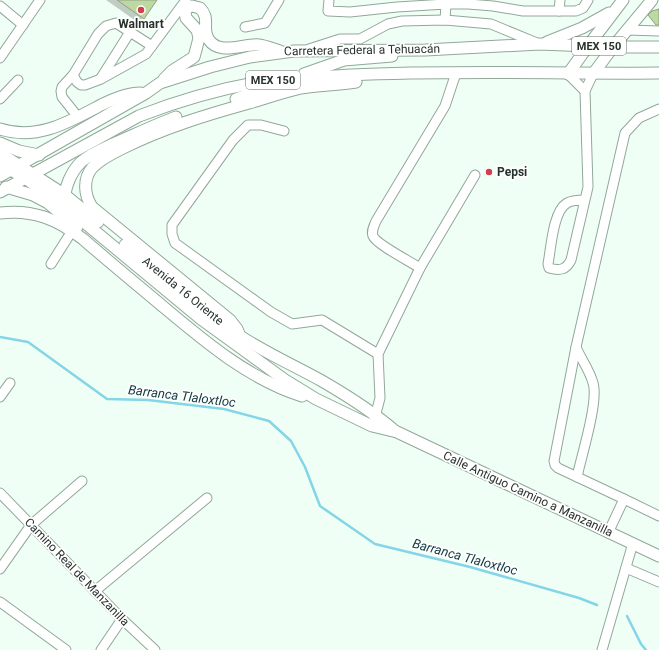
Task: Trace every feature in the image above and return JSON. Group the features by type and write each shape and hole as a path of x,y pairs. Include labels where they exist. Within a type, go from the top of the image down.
{"main road":[{"path":"593,74 612,47 652,0"},
{"path":"540,44 568,35 582,28 606,15 621,1"},
{"path":"568,74 621,1"},
{"path":"160,83 172,71 194,57 199,38 197,30 186,18 185,12 187,8 192,6 200,8 205,15 205,30 209,40 216,46 240,48 257,45 282,52"},
{"name":"Carretera Federal a Tehuacán","path":"15,167 146,93 160,83 210,67 282,52 308,50 425,50 540,44 612,47 658,46"},
{"path":"67,208 65,195 71,175 75,169 89,156 161,123 253,93 344,60 397,55 425,50"},
{"path":"244,339 230,320 92,207 86,192 86,181 90,171 99,162 133,144 167,129 201,117 288,91 367,80 382,74"},
{"name":"Carretera Federal a Tehuacán","path":"29,176 138,116 215,92 261,82 292,78 382,74 659,74"},
{"path":"0,129 17,133 33,133 49,130 116,98 135,93 146,93"},
{"path":"0,143 19,151 38,155 72,153"},
{"name":"Avenida 16 Oriente","path":"0,153 15,167 65,195 199,306 244,339 322,381 376,415"},
{"name":"Avenida 16 Oriente","path":"0,164 15,167"},
{"name":"MEX 150","path":"0,176 15,167"},
{"name":"Avenida 16 Oriente","path":"29,176 201,319 220,333 285,380 316,399 372,426"},
{"name":"MEX 150","path":"3,188 29,176"},
{"path":"3,188 33,195 55,207 185,319 203,329 244,339"},
{"path":"0,213 23,212 54,220 72,231 198,336 242,367 288,391 316,399"},
{"name":"Calle Antiguo Camino a Manzanilla","path":"376,415 397,432"},
{"name":"Calle Antiguo Camino a Manzanilla","path":"372,426 397,432 659,556"}],"street":[{"path":"0,58 40,0"},
{"path":"73,76 81,85 85,85 101,79 146,54 186,0"},
{"path":"245,27 265,23 279,0"},
{"path":"329,0 328,11 350,12 446,4 494,6 523,11 576,11 583,8 588,0"},
{"path":"559,11 560,0"},
{"path":"445,20 446,4"},
{"path":"0,6 23,25"},
{"path":"308,50 340,39 360,39 388,24 445,20 491,24 540,44"},
{"path":"78,117 62,97 62,87 73,76 98,34 106,26 116,23 152,46"},
{"path":"627,30 659,31 658,46"},
{"path":"101,79 130,32"},
{"path":"420,268 379,243 373,236 372,231 376,221 445,106 456,73"},
{"path":"568,74 584,91"},
{"path":"585,200 568,202 561,207 557,216 548,264 549,268 556,270 563,269 568,266 571,260 585,200 588,187 584,91 593,74"},
{"path":"0,99 18,80"},
{"path":"659,109 639,118 624,133 576,347 554,461 558,468 659,516"},
{"path":"284,131 252,124 248,125 233,140 172,225 172,234 175,243 271,312 292,324 322,320 378,354"},
{"path":"372,426 380,398 378,354 420,268 475,175"},
{"path":"51,264 72,231"},
{"path":"576,347 593,383 595,392 577,477"},
{"path":"0,397 10,383"},
{"path":"0,569 31,525 82,481"},
{"name":"Camino Real de Manzanilla","path":"0,493 122,619 155,650"},
{"path":"95,591 207,498"},
{"path":"608,533 624,499"},
{"path":"602,650 633,543"},
{"path":"626,568 659,582"},
{"path":"0,602 66,650"},
{"path":"101,650 122,619"}],"building":[{"name":"Walmart","path":"117,0 157,0 144,19"},
{"path":"659,9 659,25 656,25 648,15 652,11"}],"waterway":[{"name":"Barranca Tlaloxtloc","path":"0,337 28,342 107,399 148,400 224,409 269,421 291,441 305,467 320,506 375,544 470,567 579,598 597,605"},
{"name":"Barranca Tlaloxtloc","path":"627,616 641,644 646,650"}],"place":[{"name":"Walmart","path":"141,10"},
{"name":"Pepsi","path":"489,172"}]}
